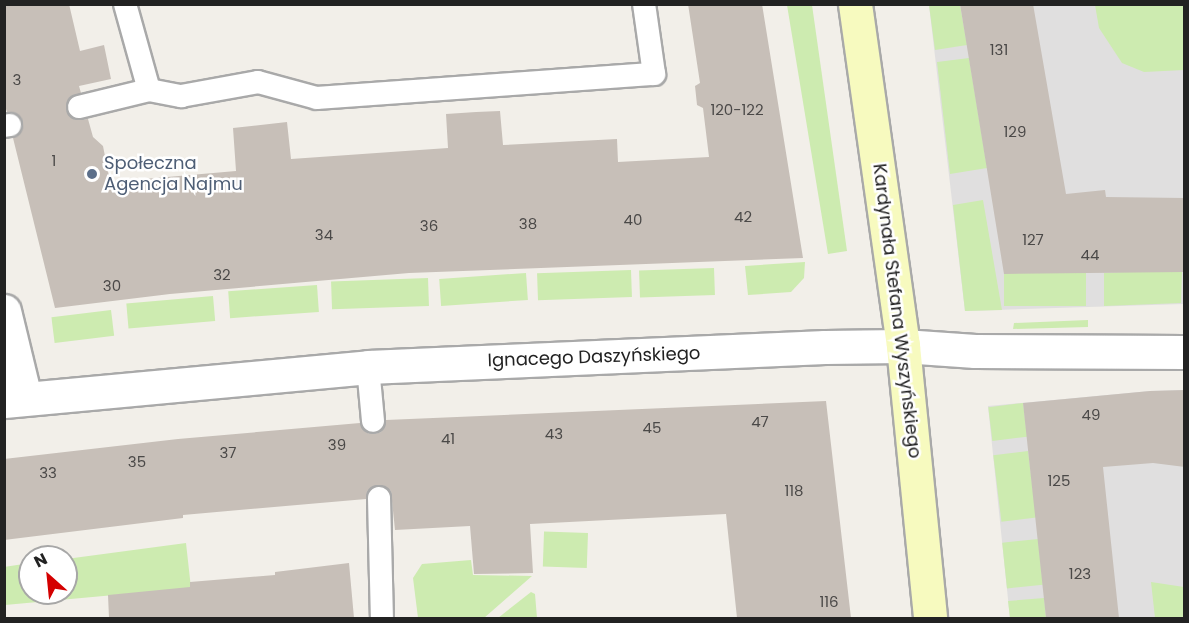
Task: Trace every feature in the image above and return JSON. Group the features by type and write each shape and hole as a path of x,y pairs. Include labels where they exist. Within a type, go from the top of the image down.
{"main road":[{"name":"Kardynała Stefana Wyszyńskiego","path":"855,4 903,346 930,618"}],"street":[{"path":"4,311 15,400"},
{"name":"Ignacego Daszyńskiego","path":"15,400 368,367 903,346 975,351 1185,352"}],"lane":[{"path":"125,4 149,90"},
{"path":"80,107 149,90 181,96 258,82 317,98 654,74 644,4"},
{"path":"368,367 373,422"},
{"path":"379,498 382,618"}],"shaded area":[{"path":"929,5 1184,5 1184,304 965,311"},
{"path":"1184,390 1184,618 1010,618 988,406"}],"green space":[{"path":"787,5 812,5 847,251 828,254"},
{"path":"929,5 960,5 967,45 935,50"},
{"path":"1095,5 1184,5 1184,70 1144,72 1122,63 1099,28"},
{"path":"969,58 987,168 950,174 937,62"},
{"path":"983,200 1002,310 965,311 953,205"},
{"path":"805,262 804,278 791,292 748,295 745,266"},
{"path":"714,268 715,295 640,298 639,271"},
{"path":"631,270 632,297 538,300 537,273"},
{"path":"1182,272 1181,303 1104,306 1104,273"},
{"path":"526,273 528,300 441,306 439,279"},
{"path":"1004,273 1086,273 1086,306 1004,306"},
{"path":"428,278 429,306 332,309 331,281"},
{"path":"317,285 319,312 230,318 228,291"},
{"path":"213,296 215,321 129,328 126,304"},
{"path":"111,310 114,336 55,343 51,317"},
{"path":"1088,320 1088,327 1013,329 1014,323"},
{"path":"1023,403 1027,437 992,441 988,407"},
{"path":"1028,451 1036,518 1001,522 993,455"},
{"path":"544,531 588,533 587,568 543,566"},
{"path":"1038,539 1043,585 1007,589 1002,543"},
{"path":"186,543 191,588 78,598 78,557"},
{"path":"471,560 473,575 532,576 484,618 418,618 413,578 422,564"},
{"path":"18,565 18,604 5,605 4,567"},
{"path":"1151,582 1184,587 1184,618 1155,618"},
{"path":"531,592 535,594 537,618 498,618"},
{"path":"1044,598 1046,618 1010,618 1008,601"}],"building":[{"path":"4,4 69,4 80,51 104,45 111,79 79,86 81,93 69,98 66,110 75,120 88,119 93,137 103,146 110,182 236,171 233,128 287,122 291,159 448,148 446,114 476,112 500,111 503,145 617,139 618,162 709,157 703,108 697,105 695,86 700,83 688,4 762,4 803,258 409,273 170,294 55,308 13,138 22,130 23,122 15,113 7,112 4,103"},
{"path":"960,4 1033,4 1066,194 1105,190 1106,197 1185,198 1185,272 1004,274"},
{"path":"1185,390 1185,467 1153,463 1103,467 1119,618 1046,618 1023,403 1150,391"},
{"path":"826,401 851,618 737,618 726,514 530,524 533,573 474,574 470,526 395,530 391,491 379,485 367,491 366,499 183,515 183,518 4,540 4,459 178,439 360,423 367,433 375,434 381,432 386,420"},
{"path":"349,563 354,618 109,618 108,595 190,587 190,582 275,575 275,572"}],"place":[{"name":"Społeczna Agencja Najmu","path":"92,174"}]}
